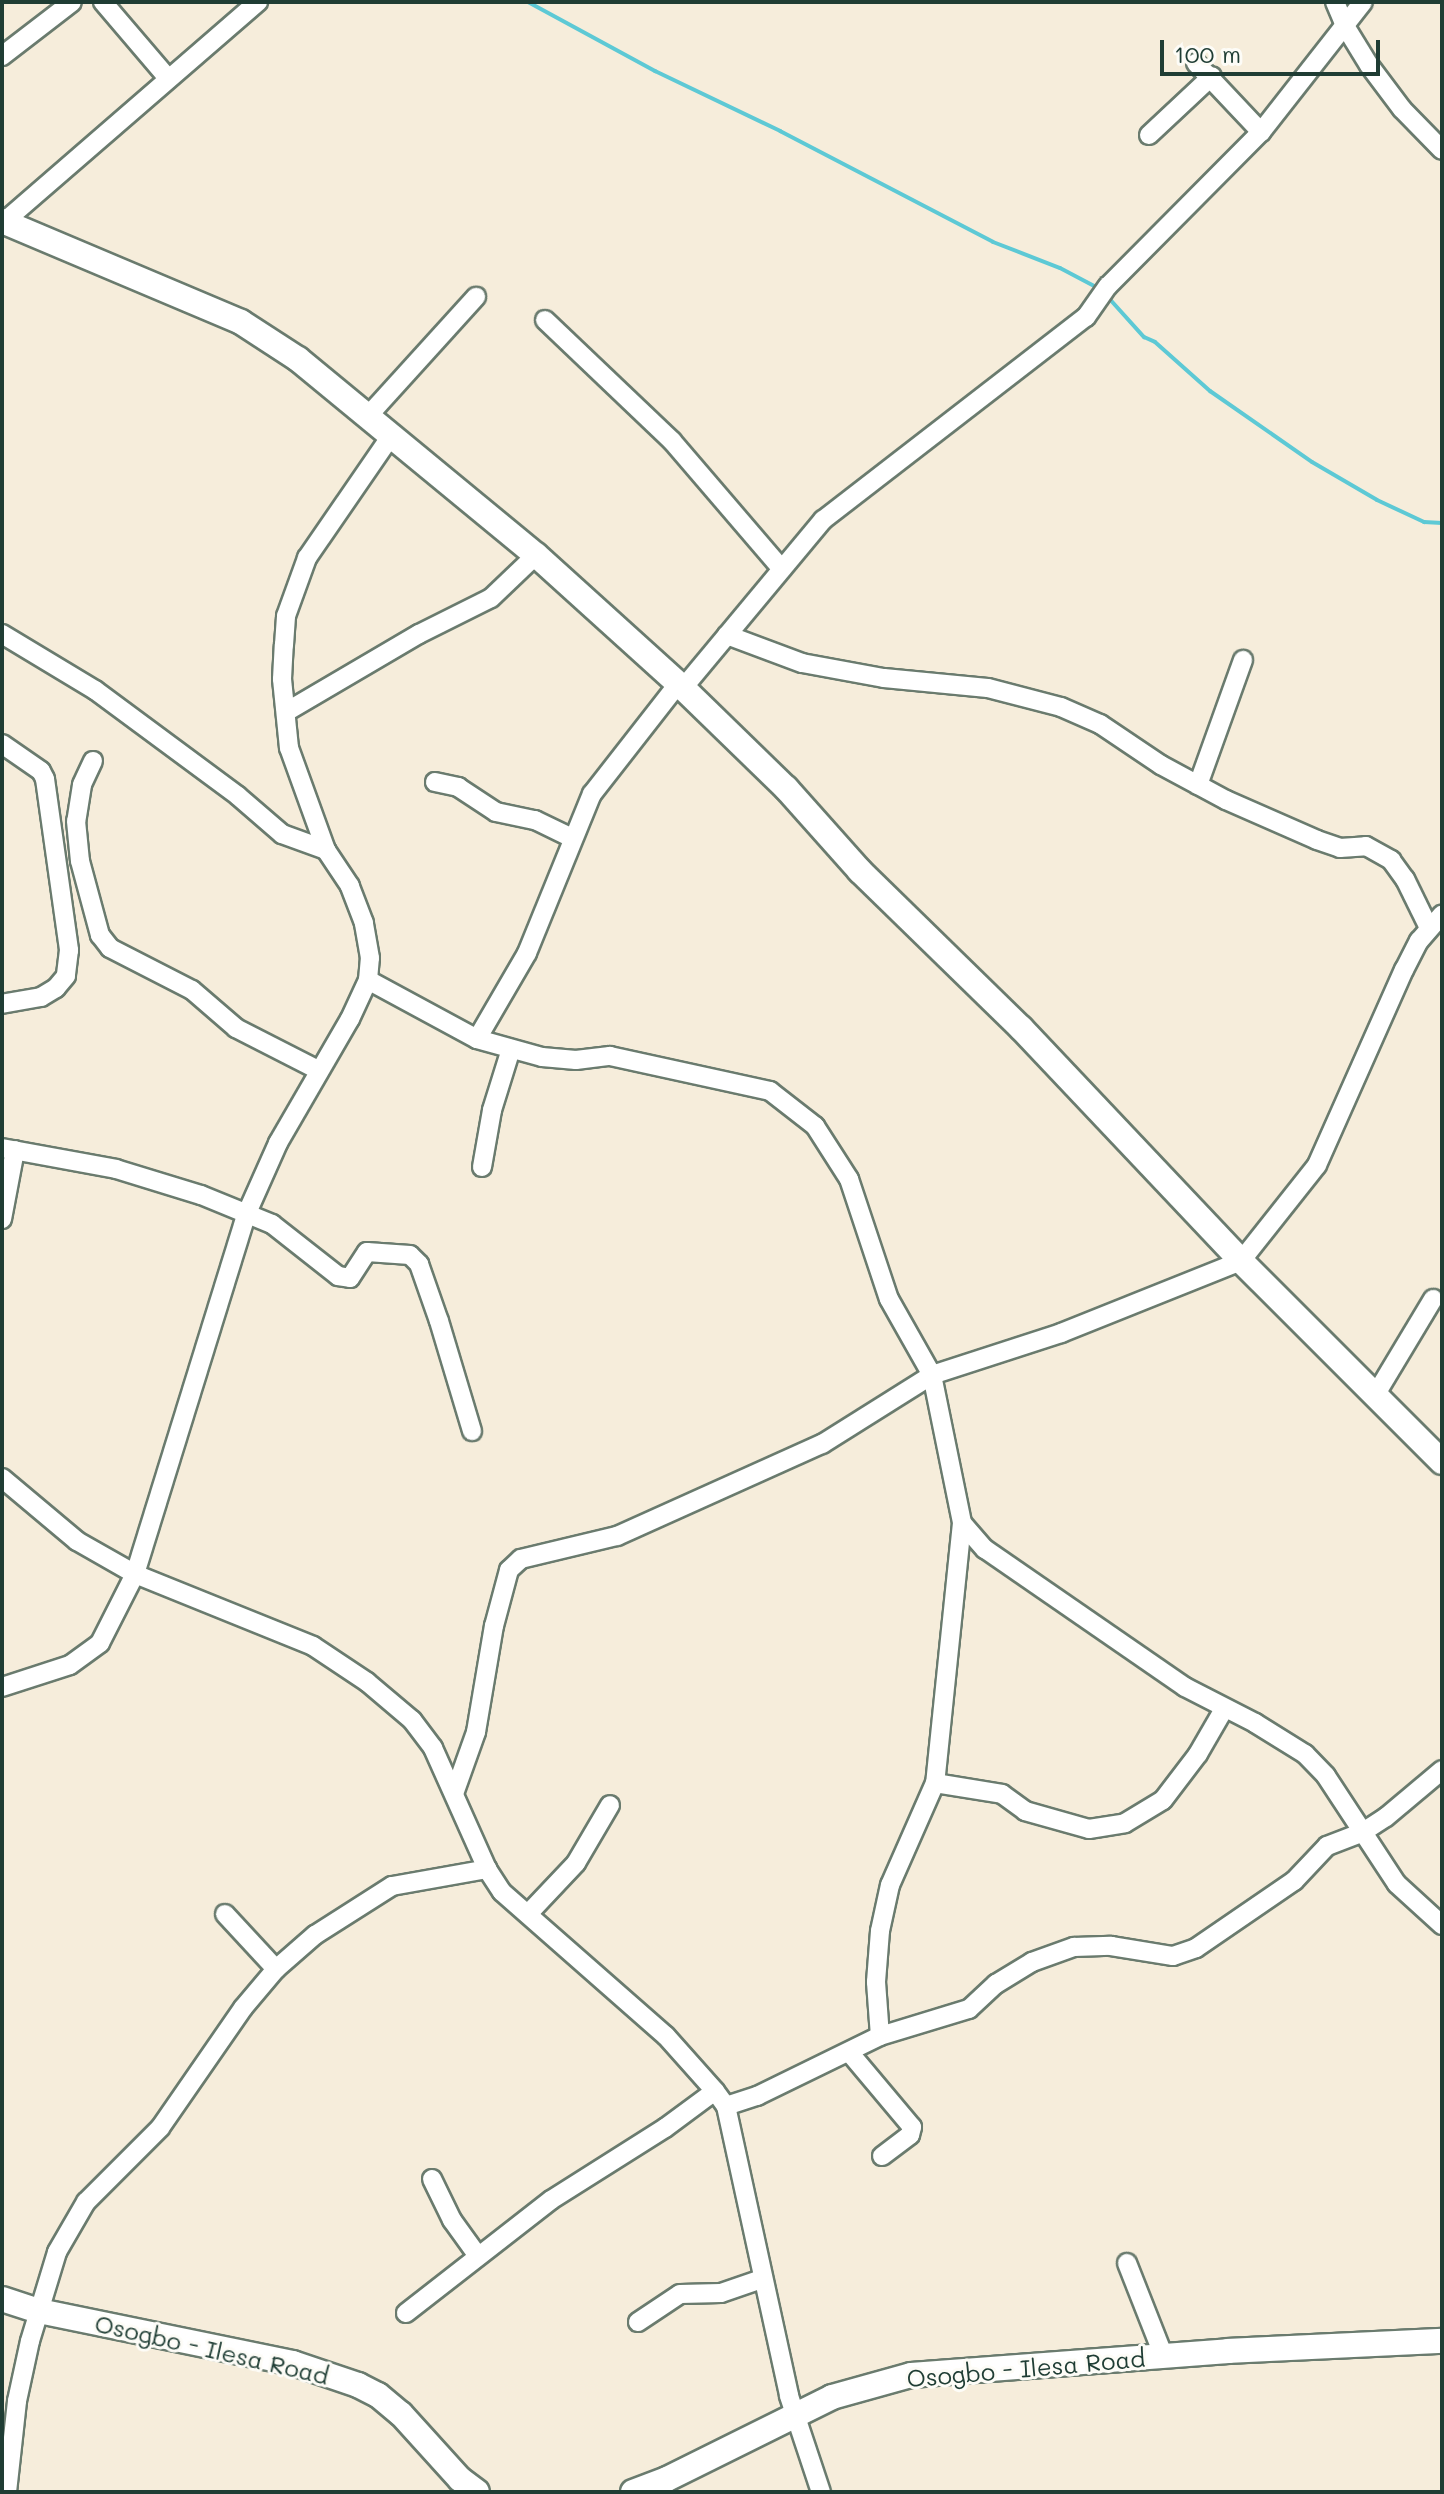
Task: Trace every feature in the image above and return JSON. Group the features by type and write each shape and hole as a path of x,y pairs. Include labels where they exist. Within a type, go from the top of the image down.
{"main road":[{"path":"3,221 241,322 298,359 536,555 681,686 786,788 860,871 1021,1028 1241,1261 1442,1462"},
{"name":"Osogbo - Ilesa Road","path":"2,2299 39,2311 293,2363 358,2385 378,2395 401,2414 460,2479 477,2492"},
{"name":"Osogbo - Ilesa Road","path":"633,2492 667,2479 832,2397 911,2375 1442,2341"}],"street":[{"path":"2,56 72,2"},
{"path":"103,2 167,77"},
{"path":"3,221 258,2"},
{"path":"1335,2 1345,26 1402,109 1442,150"},
{"path":"477,1039 527,953 592,794 781,568 823,520 1086,317 1108,286 1261,132 1363,2"},
{"path":"1196,63 1212,76 1261,132"},
{"path":"1149,135 1212,76"},
{"path":"368,416 476,297"},
{"path":"545,320 672,441 781,568"},
{"path":"2,1687 70,1665 100,1643 135,1574 246,1215 278,1143 350,1019 368,980 370,958 364,923 350,886 326,850 289,748 284,645 286,616 296,583 323,530 391,436"},
{"path":"286,712 419,634 491,598 536,555"},
{"path":"2,634 86,686 238,796 282,834 326,850"},
{"path":"455,1791 476,1732 504,1582 521,1559 617,1536 822,1444 932,1375 1061,1333 1241,1261 1317,1165 1404,970 1436,922 1391,860 1366,846 1340,848 1317,840 1198,785 1100,724 1048,703 988,688 884,678 802,663 727,635"},
{"path":"1198,785 1243,660"},
{"path":"2,744 41,771 45,779 69,950 66,976 56,988 41,997 2,1004"},
{"path":"93,761 82,785 76,821 80,861 100,935 110,948 192,990 236,1028 318,1070"},
{"path":"435,782 458,787 496,812 535,820 572,838"},
{"path":"368,980 477,1039 511,1049 542,1057 576,1060 610,1056 699,1077 741,1082 770,1091 798,1111 832,1147 849,1179 889,1299 932,1375 962,1523 935,1783 890,1885 880,1931 876,1982 880,2036"},
{"path":"482,1167 492,1110 511,1049"},
{"path":"2,1219 9,1149 152,1178 272,1224 338,1276 350,1278 367,1252 410,1255 439,1321 472,1431"},
{"path":"1376,1394 1433,1299"},
{"path":"2,1478 77,1541 135,1574 313,1646 367,1682 412,1720 433,1748 455,1791 487,1869 502,1892 666,2036 720,2098 796,2413 821,2492"},
{"path":"962,1523 985,1549 1185,1687 1255,1723 1305,1754 1326,1776 1397,1884 1442,1925"},
{"path":"935,1783 1002,1794 1025,1811 1089,1829 1125,1823 1163,1800 1198,1754 1224,1709"},
{"path":"406,2313 551,2200 665,2128 720,2098 757,2096 880,2036 969,2009 996,1984 1032,1962 1074,1947 1111,1946 1173,1956 1196,1948 1294,1881 1327,1846 1363,1832 1422,1790 1442,1770"},
{"path":"528,1914 576,1863 610,1805"},
{"path":"7,2492 17,2401 39,2311 57,2252 86,2202 160,2128 243,2008 276,1969 315,1935 392,1886 487,1869"},
{"path":"225,1914 276,1969"},
{"path":"849,2052 912,2127 910,2135 882,2156"},
{"path":"432,2179 452,2220 478,2256"},
{"path":"1127,2263 1164,2357"},
{"path":"638,2322 680,2294 721,2293 762,2279"}],"waterway":[{"path":"528,2 655,71 780,131 993,242 1060,268 1100,289"},
{"path":"1106,295 1144,337 1155,342 1210,391 1312,462 1377,500 1424,522 1442,523"}]}
